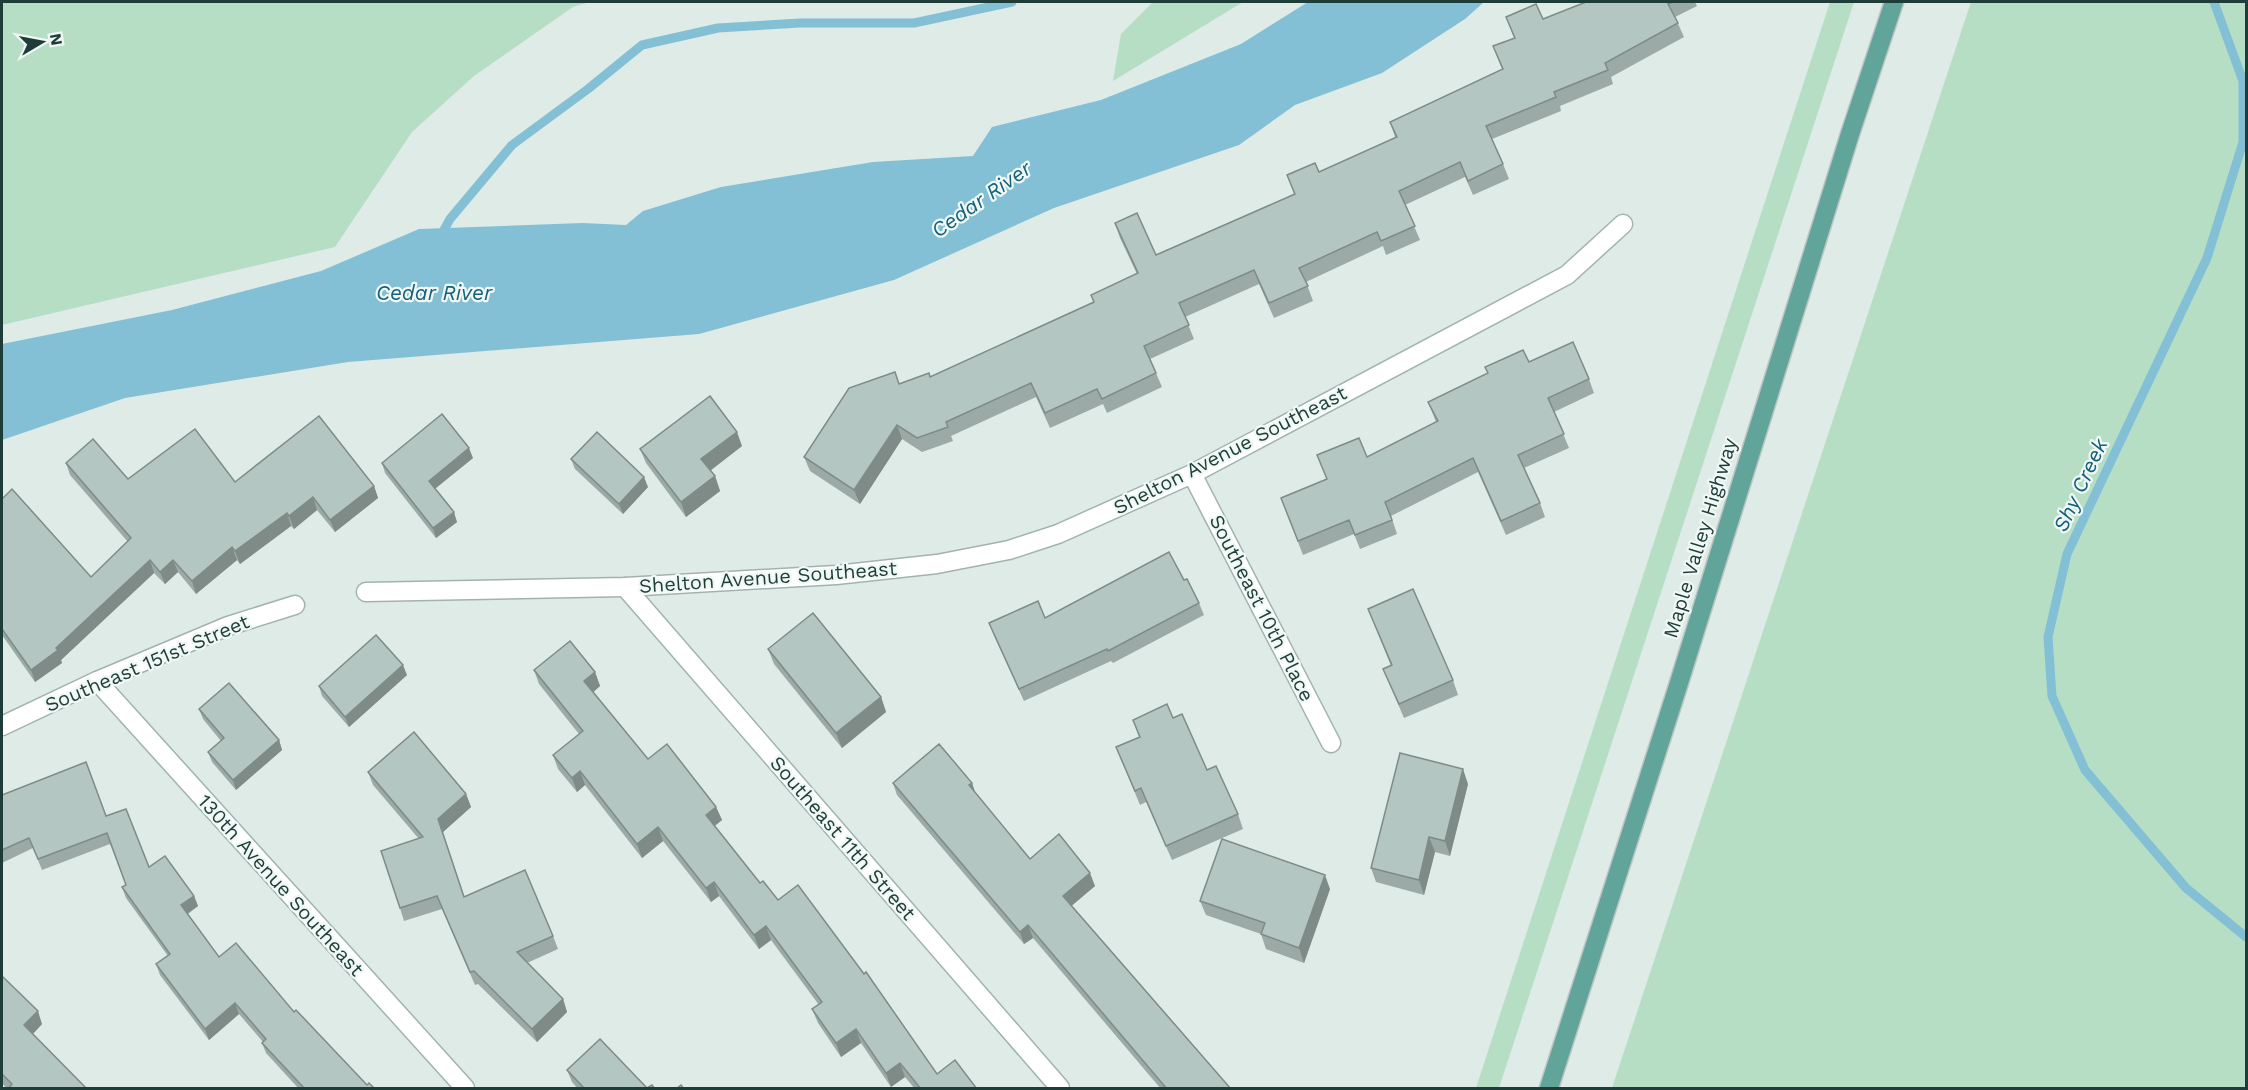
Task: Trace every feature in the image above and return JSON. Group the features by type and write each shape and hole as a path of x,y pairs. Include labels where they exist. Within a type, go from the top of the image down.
{"main road":[{"name":"Maple Valley Highway","path":"1549,1089 1682,675 1850,134 1894,2"}],"street":[{"name":"Shelton Avenue Southeast","path":"366,592 625,587 837,574 937,564 1009,550 1058,534 1192,474 1567,275 1623,224"},
{"name":"Southeast 10th Place","path":"1192,474 1331,742"},
{"name":"Southeast 11th Street","path":"625,587 1060,1089"},
{"name":"Southeast 151st Street","path":"2,726 97,681 228,626 295,605"},
{"name":"130th Avenue Southeast","path":"97,681 465,1089"}],"green space":[{"path":"2,2 590,2 573,7 474,76 412,132 335,247 2,325"},
{"path":"1153,2 1243,2 1113,81 1121,34"},
{"path":"1830,2 1854,2 1499,1088 1476,1088"},
{"path":"1971,2 2246,2 2246,1088 1612,1088"}],"water":[{"name":"Cedar River","path":"1308,2 1484,2 1465,19 1382,73 1295,105 1239,145 1054,208 894,280 699,334 348,362 125,398 2,440 2,344 172,310 321,271 419,229 582,223 626,225 643,211 721,187 873,162 973,156 992,127 1101,100 1241,44"}],"building":[{"path":"1586,2 1673,2 1668,4 1678,23 1605,63 1608,70 1554,92 1556,97 1486,126 1503,164 1468,181 1460,162 1399,191 1415,226 1381,241 1377,232 1299,268 1308,286 1269,303 1254,270 1179,303 1189,325 1144,346 1156,373 1102,399 1097,389 1045,413 1031,383 946,422 948,427 917,438 897,425 854,490 804,457 849,388 895,372 899,384 929,373 930,377 1094,302 1091,295 1138,273 1115,223 1137,213 1156,255 1295,194 1287,175 1315,163 1319,172 1397,137 1390,122 1503,69 1493,46 1515,38 1506,17 1536,4 1543,19"},
{"path":"1573,342 1589,379 1548,398 1564,434 1518,455 1540,503 1501,521 1473,458 1385,502 1392,520 1355,535 1349,520 1298,541 1281,498 1327,479 1317,455 1359,438 1367,457 1438,421 1428,402 1488,373 1485,367 1523,350 1529,362"},
{"path":"710,396 737,432 701,459 715,476 681,502 640,449"},
{"path":"442,414 469,448 429,481 454,512 433,528 382,463"},
{"path":"319,416 374,486 330,520 313,497 289,516 287,513 235,551 232,547 192,581 173,560 160,572 150,560 56,648 58,650 31,670 2,629 2,499 12,489 91,577 131,538 66,463 93,439 128,479 195,429 235,482"},
{"path":"597,432 644,477 619,504 571,459"},
{"path":"1169,552 1184,580 1187,579 1199,603 1108,651 1107,649 1019,689 989,623 1038,601 1045,618"},
{"path":"1413,589 1453,680 1399,704 1383,669 1392,665 1368,609"},
{"path":"813,613 881,697 836,733 768,649"},
{"path":"376,635 403,665 345,717 319,686"},
{"path":"570,641 595,672 584,681 648,759 667,744 716,807 706,815 760,883 763,881 778,900 798,885 864,974 866,972 937,1074 955,1060 977,1089 921,1089 900,1063 886,1073 856,1029 836,1043 812,1009 822,1002 766,926 754,935 714,882 706,888 658,827 637,844 580,771 572,778 553,755 583,731 534,670"},
{"path":"229,683 279,740 233,780 208,752 224,738 199,709"},
{"path":"1167,704 1173,718 1182,714 1207,770 1216,766 1238,814 1166,846 1141,788 1135,791 1116,747 1140,737 1133,720"},
{"path":"414,732 466,794 438,819 464,897 525,870 553,936 517,952 563,999 532,1029 474,971 470,972 437,896 400,908 381,851 423,837 368,772"},
{"path":"939,744 972,783 969,785 1030,859 1059,834 1090,873 1063,896 1231,1089 1167,1089 1028,925 1020,932 893,783"},
{"path":"1400,753 1463,769 1445,841 1429,837 1419,880 1371,868"},
{"path":"86,762 106,816 126,809 149,867 165,856 194,896 181,905 219,957 236,943 294,1012 296,1010 367,1085 369,1083 375,1089 305,1089 262,1043 266,1039 235,1003 205,1029 156,964 170,954 122,887 126,885 107,833 38,859 29,838 2,850 2,795"},
{"path":"1222,839 1325,875 1299,948 1261,934 1265,923 1200,901"},
{"path":"2,976 38,1011 24,1025 87,1089 8,1089 12,1084 2,1074"},
{"path":"600,1039 647,1088 652,1085 655,1089 585,1089 567,1070"}],"waterway":[{"path":"439,239 450,219 512,145 588,89 642,45 718,28 800,23 914,23 1012,2"},
{"name":"Shy Creek","path":"2214,2 2243,81 2243,142 2207,258 2067,554 2048,637 2052,696 2085,770 2186,888 2246,937"}]}
